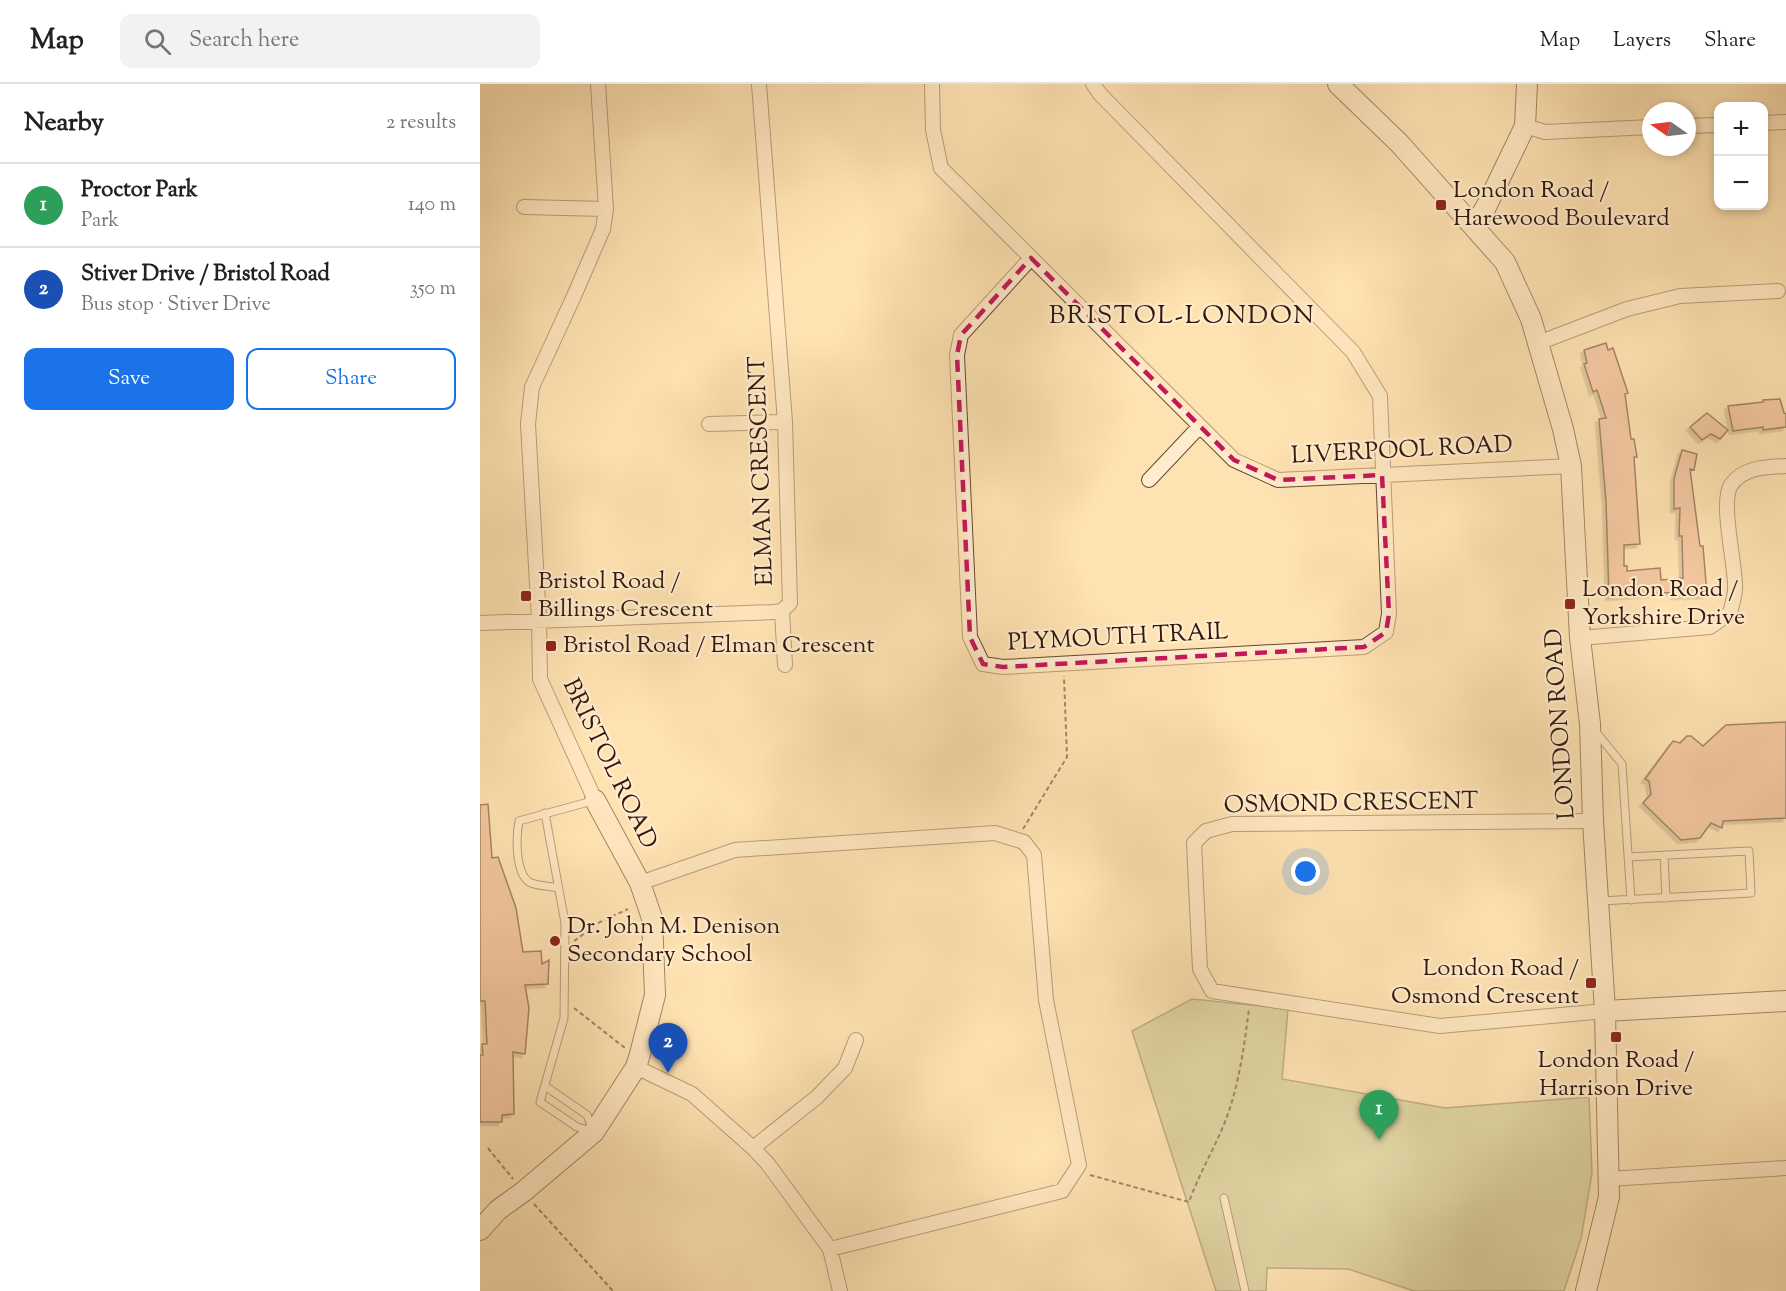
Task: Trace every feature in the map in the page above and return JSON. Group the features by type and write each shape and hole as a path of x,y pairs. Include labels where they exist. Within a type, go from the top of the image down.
{"street":[{"name":"BRISTOL ROAD","path":"480,1230 498,1210 594,1132 636,1067 655,995 652,918 640,883 595,800 540,679 528,424 532,387 603,229 606,209 598,84"},
{"name":"ELMAN CRESCENT","path":"480,623 782,611 790,603 785,423 759,84"},
{"name":"LIVERPOOL ROAD","path":"932,84 933,130 941,168 1234,460 1278,480 1571,466"},
{"name":"PLYMOUTH TRAIL","path":"1031,258 961,335 957,355 970,637 984,664 1003,667 1364,647 1386,632 1389,614 1380,396 1353,352 1100,94 1093,84"},
{"name":"LONDON ROAD","path":"1338,84 1399,142 1505,262 1532,319 1571,466 1580,638 1590,724 1593,821 1605,1011 1609,1197 1586,1291"},
{"path":"1474,227 1525,126 1527,84"},
{"path":"1768,123 1786,122"},
{"path":"1696,126 1714,125"},
{"path":"1525,126 1545,132 1642,127"},
{"path":"524,207 606,209"},
{"path":"1538,343 1626,309 1680,296 1778,291"},
{"path":"709,424 785,423"},
{"path":"1149,480 1200,426"},
{"path":"1580,638 1710,627 1730,613 1736,588 1726,505 1730,486 1742,474 1761,468 1786,466"},
{"path":"782,611 784,665"},
{"name":"OSMOND CRESCENT","path":"1593,821 1232,824 1206,831 1194,843 1200,969 1212,991 1251,995 1440,1026 1605,1011"},
{"path":"640,883 735,850 995,833 1024,842 1034,855 1046,1000 1079,1165 1062,1191 830,1249"},
{"path":"1605,1011 1786,1002"},
{"path":"753,1148 817,1097 844,1068 856,1040"},
{"path":"636,1067 692,1094 768,1164 830,1249 840,1291"},
{"path":"1608,1179 1786,1168"}],"lane":[{"path":"1590,724 1622,764 1631,900"},
{"path":"558,888 530,883 521,872 516,835 519,821 595,800"},
{"path":"545,813 564,923 564,1018 540,1102 577,1127 594,1132"},
{"path":"1598,901 1751,893 1749,851 1628,857"},
{"path":"1664,855 1666,898"},
{"path":"545,1086 587,1115 594,1132"},
{"path":"1224,1198 1245,1291"}],"path":[{"path":"1017,840 1067,757 1063,664"},
{"path":"564,948 600,922 628,909"},
{"path":"1075,1171 1189,1202 1198,1177 1225,1121 1243,1058 1251,995"},
{"path":"564,1001 625,1048"},
{"path":"489,1148 523,1192 613,1291"}],"highlighted area":[{"path":"1031,258 1234,460 1278,480 1382,475 1389,614 1386,632 1364,647 1003,667 983,664 970,637 957,355 961,335"}],"green space":[{"path":"1192,999 1288,1009 1282,1079 1445,1108 1589,1097 1592,1173 1581,1239 1564,1291 1414,1291 1348,1269 1267,1268 1266,1291 1216,1291 1132,1031"}],"building":[{"path":"1606,343 1608,350 1613,348 1628,393 1625,394 1631,439 1634,439 1637,457 1634,457 1640,544 1624,545 1624,566 1627,566 1627,571 1660,568 1661,580 1683,578 1682,536 1679,536 1680,508 1674,509 1674,479 1682,450 1697,454 1694,470 1690,469 1700,546 1703,546 1707,595 1674,596 1675,592 1609,597 1606,502 1599,419 1606,418 1597,390 1593,392 1584,364 1587,363 1584,350"},
{"path":"1780,399 1786,414 1786,427 1733,431 1728,406"},
{"path":"1707,413 1728,430 1720,439 1711,434 1702,440 1690,427"},
{"path":"1786,722 1786,818 1723,821 1722,828 1711,823 1700,838 1681,840 1643,803 1651,794 1649,781 1645,779 1673,741 1680,743 1687,736 1691,736 1703,746 1726,725"},
{"path":"488,804 492,858 498,857 516,908 523,952 541,951 542,964 549,960 548,984 525,985 529,1008 525,1054 513,1052 514,1114 502,1115 502,1122 480,1122 480,1055 483,1055 482,1044 487,1044 485,1001 480,1001 480,805"}],"place":[{"name":"London Road / Harewood Boulevard","path":"1441,205"},
{"name":"Bristol Road / Billings Crescent","path":"526,596"},
{"name":"London Road / Yorkshire Drive","path":"1570,604"},
{"name":"Bristol Road / Elman Crescent","path":"551,646"},
{"name":"Dr. John M. Denison Secondary School","path":"555,941"},
{"name":"London Road / Osmond Crescent","path":"1591,983"},
{"name":"London Road / Harrison Drive","path":"1616,1037"},
{"name":"Stiver Drive / Bristol Road","path":"668,1073"},
{"name":"Proctor Park","path":"1379,1140"}],"district":[{"name":"BRISTOL-LONDON","path":"1182,316"}]}
